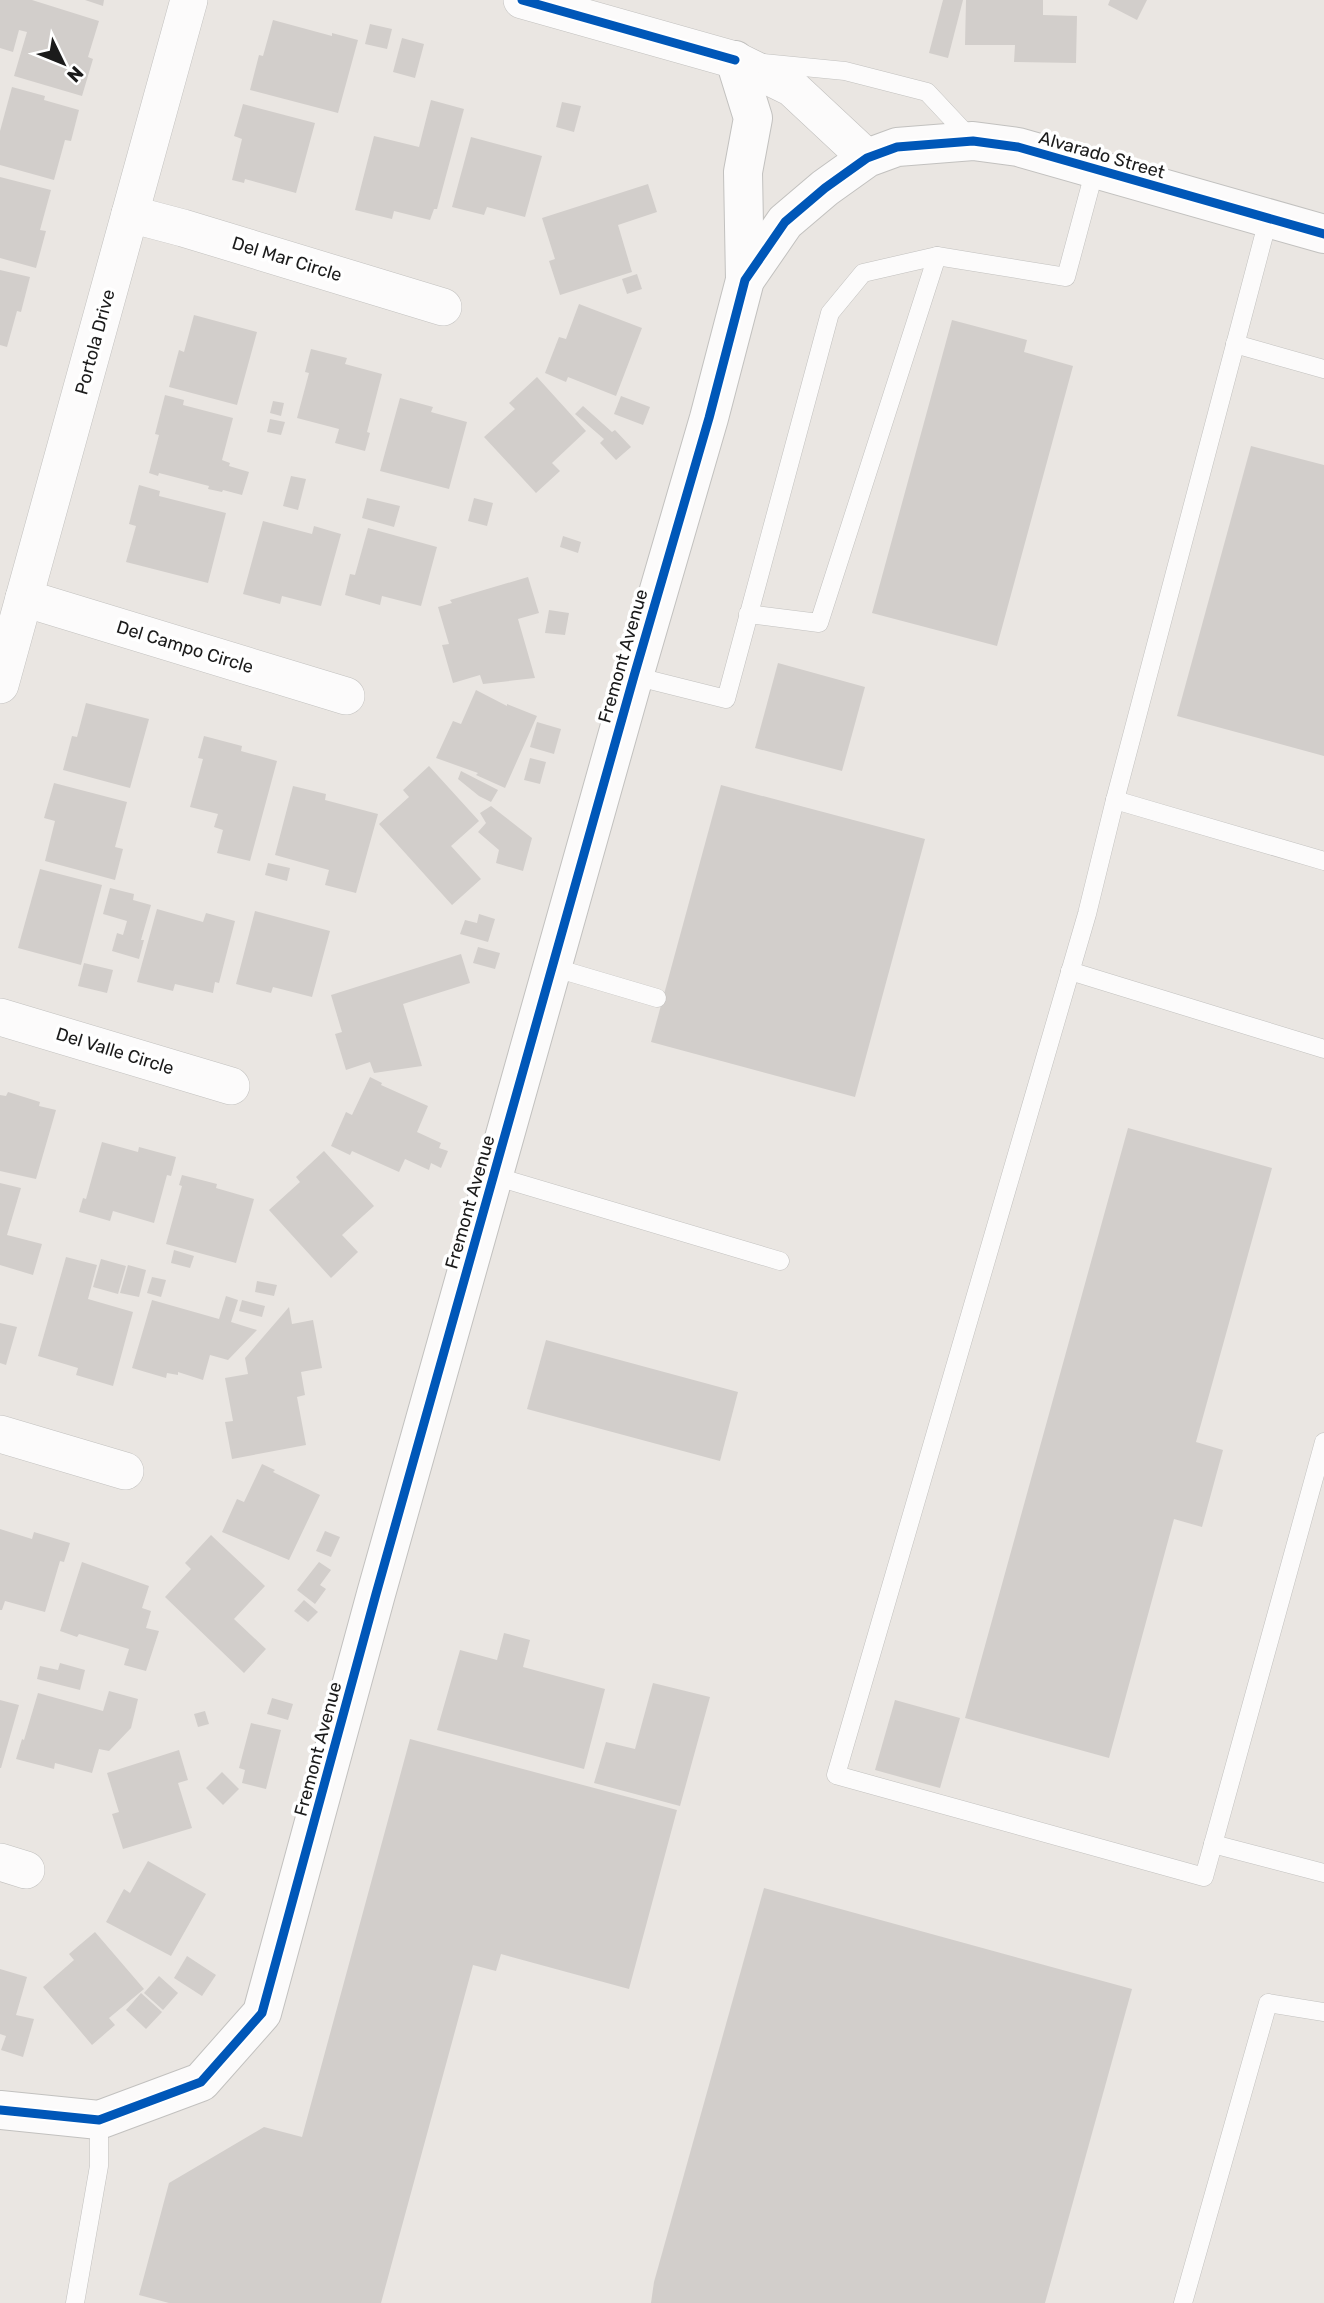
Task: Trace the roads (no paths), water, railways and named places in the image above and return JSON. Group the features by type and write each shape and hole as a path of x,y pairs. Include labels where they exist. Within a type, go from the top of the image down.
{"street":[{"name":"Portola Drive","path":"0,685 189,0"},
{"path":"522,0 735,60 792,88 867,158"},
{"path":"735,60 753,118 743,172 745,281"},
{"name":"Alvarado Street","path":"867,158 897,147 974,141 1018,147 1324,234"},
{"name":"Fremont Avenue","path":"0,2110 99,2120 201,2082 262,2013 552,967 709,418 745,281 785,222 825,188 867,158"},
{"name":"Del Mar Circle","path":"130,214 443,307"},
{"name":"Del Campo Circle","path":"24,598 346,696"},
{"name":"Del Valle Circle","path":"0,1017 231,1086"},
{"path":"0,1434 125,1471"}],"lane":[{"path":"735,60 845,71 927,92 974,141"},
{"path":"634,676 726,699 830,313 863,273 937,256 1066,277 1095,169"},
{"path":"1268,220 1070,971 836,1775 1204,1877 1324,1442"},
{"path":"748,614 819,623 937,256"},
{"path":"1235,344 1324,369"},
{"path":"1115,800 1324,862"},
{"path":"552,967 657,998"},
{"path":"1070,971 1324,1049"},
{"path":"494,1176 780,1261"},
{"path":"1213,1844 1324,1873"},
{"path":"1183,2303 1268,2003 1324,2012"},
{"path":"75,2303 99,2166 99,2120"}]}
